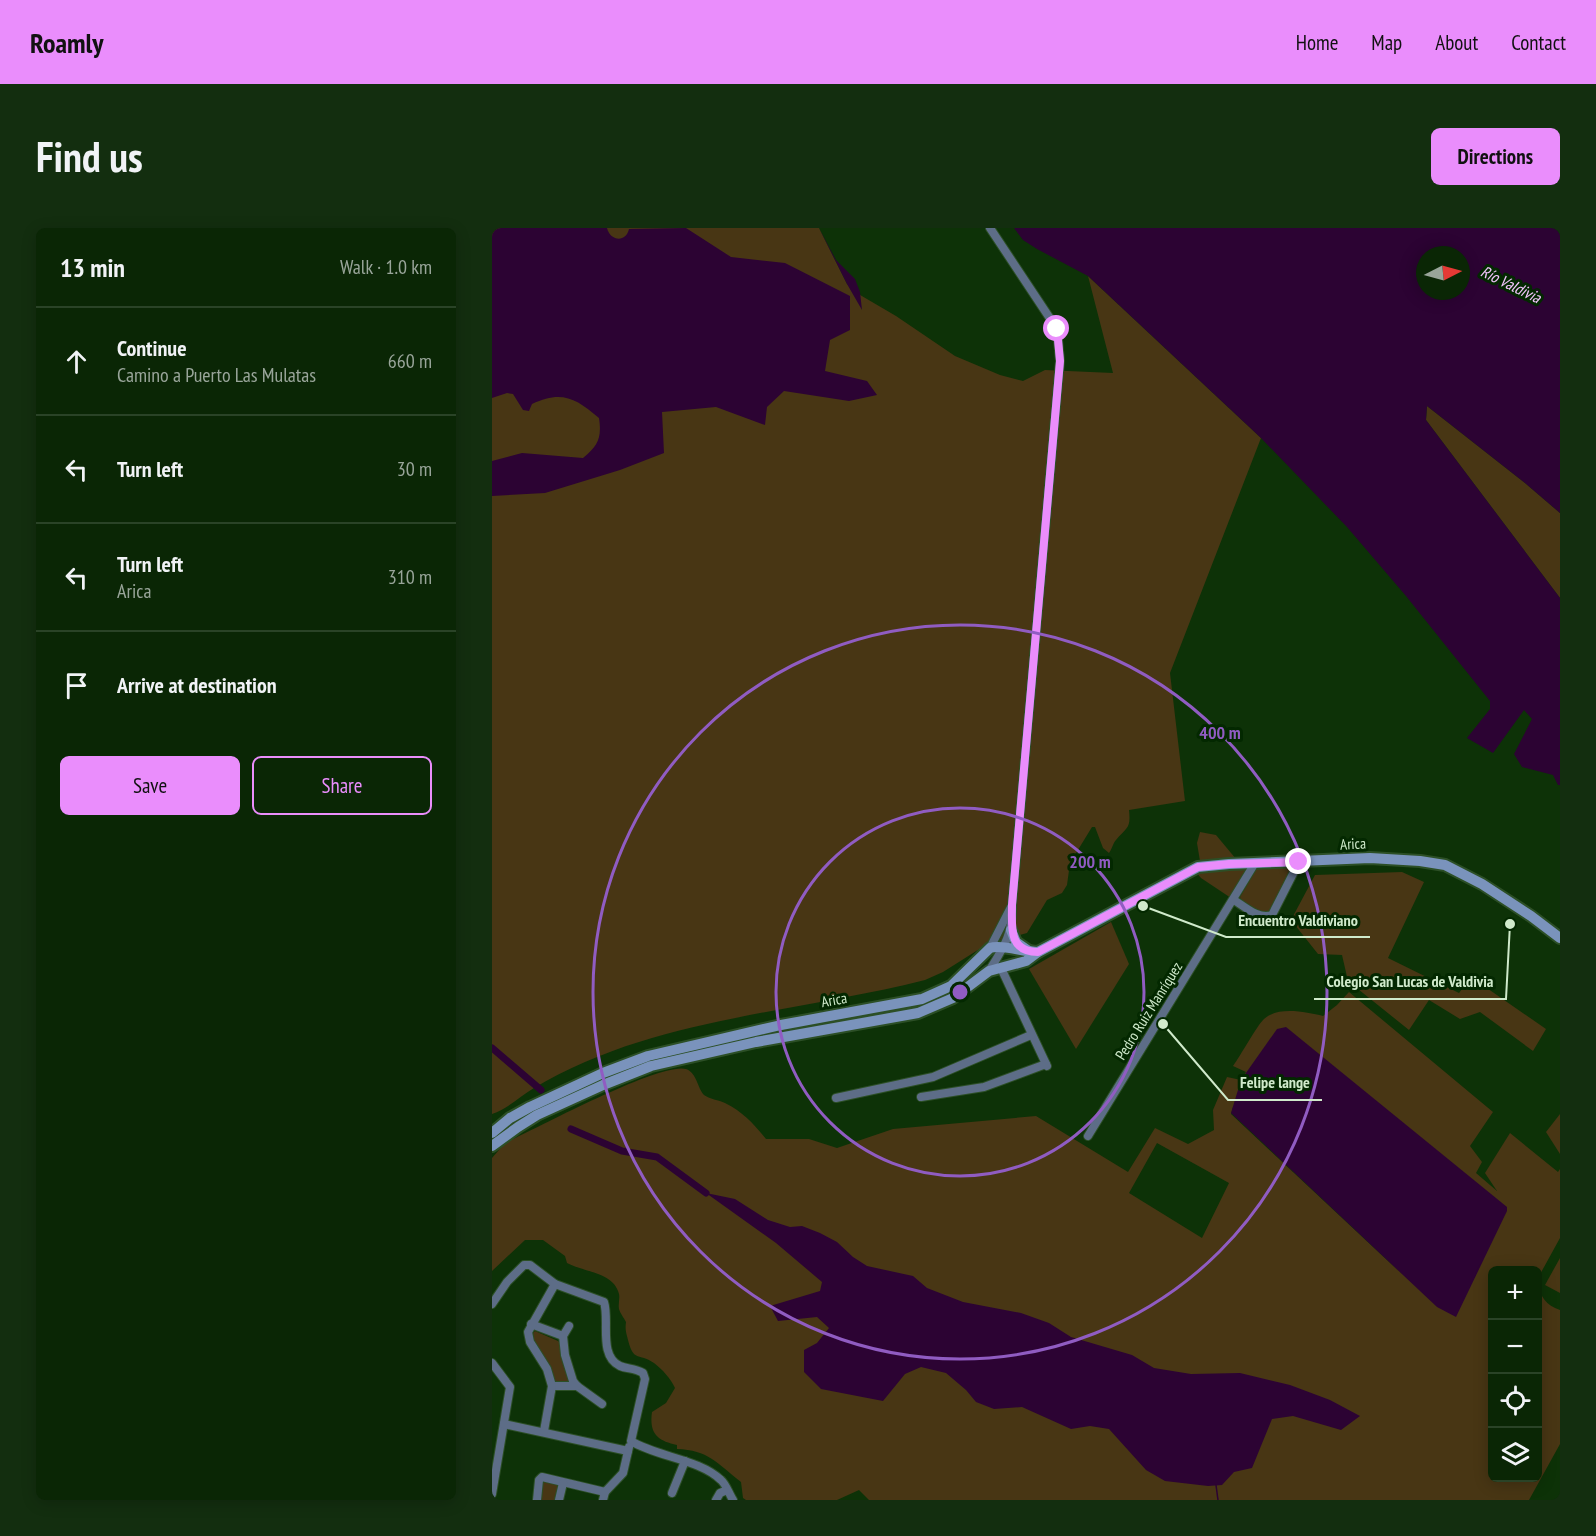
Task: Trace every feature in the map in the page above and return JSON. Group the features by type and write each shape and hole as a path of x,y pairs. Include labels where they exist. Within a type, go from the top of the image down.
{"main road":[{"name":"Arica","path":"622,1071 756,1042 918,1013 953,998 989,971 1026,961 1035,952 1198,867 1370,858 1444,865 1477,880 1560,938"},
{"path":"1011,930 1016,942 1035,952"},
{"path":"990,948 999,946 1035,952"},
{"name":"Arica","path":"622,1071 648,1056 781,1025 922,999 951,986 990,948"},
{"path":"492,1133 510,1118 530,1107 622,1071"},
{"path":"492,1146 537,1115 622,1071"}],"street":[{"path":"989,971 1004,947 1011,930 1060,361 1057,329 990,228"},
{"path":"1233,900 1262,917 1269,917 1299,862"},
{"name":"Pedro Ruiz Manríquez","path":"1088,1136 1255,863"},
{"path":"990,948 1012,905"},
{"path":"921,1097 984,1087 1047,1066 1001,968"},
{"path":"836,1098 933,1077 1031,1035"},
{"path":"492,1304 520,1267 530,1265 555,1284 604,1302 607,1351 612,1360 620,1366 637,1369 643,1373 645,1379 623,1473 604,1496 542,1477 539,1480 537,1500"},
{"path":"543,1431 552,1386 547,1369 530,1341 528,1332 555,1284"},
{"path":"531,1324 563,1336"},
{"path":"569,1326 563,1336 569,1371 577,1386 602,1404"},
{"path":"492,1363 510,1387 492,1494"},
{"path":"552,1386 577,1386"},
{"path":"504,1424 628,1451"},
{"path":"631,1441 643,1448 685,1461 723,1480 733,1500"},
{"path":"672,1493 685,1461"},
{"path":"559,1500 563,1483"},
{"path":"716,1500 720,1493 727,1490"}],"shaded area":[{"path":"492,228 819,228 847,284 855,292 896,316 955,356 1000,375 1023,381 1045,370 1113,373 1088,276 1261,438 1170,673 1185,801 1129,810 1127,827 1115,841 1109,853 1103,848 1095,827 1092,827 1070,863 1067,885 1062,893 1047,900 1027,933 989,943 943,972 925,980 710,1023 639,1042 572,1068 492,1114"},
{"path":"1427,406 1560,513 1560,598 1426,420"},
{"path":"1200,832 1216,835 1236,859 1202,863 1197,843"},
{"path":"1291,867 1292,871 1270,913 1264,914 1241,900 1240,897 1257,868"},
{"path":"1244,868 1247,872 1231,898 1201,878 1196,872 1232,870"},
{"path":"1402,872 1424,882 1388,958 1459,993 1471,977 1546,1029 1533,1051 1480,1012 1460,1019 1429,1000 1409,1030 1348,981 1342,955 1318,954 1291,920 1315,875"},
{"path":"1111,922 1129,964 1076,1049 1029,969"},
{"path":"1349,992 1493,1112 1470,1146 1482,1162 1476,1173 1497,1191 1485,1173 1510,1133 1558,1172 1560,1169 1560,1238 1542,1271 1542,1266 1488,1266 1488,1482 1539,1482 1529,1500 869,1500 859,1490 837,1500 746,1500 743,1498 741,1482 718,1463 697,1452 677,1449 677,1445 664,1441 653,1431 652,1412 666,1403 675,1388 657,1366 632,1352 626,1333 626,1322 619,1309 619,1294 611,1281 567,1263 565,1256 543,1240 525,1240 492,1271 492,1158 504,1144 517,1137 653,1075 673,1069 690,1071 704,1095 737,1110 766,1139 809,1139 837,1148 893,1129 1036,1116 1128,1172 1155,1128 1188,1144 1214,1130 1213,1110 1227,1077 1241,1080 1246,1072 1233,1066 1264,1019 1284,1011 1323,1016","holes":["1233,1107 1403,1275 1231,1114","1157,1143 1229,1183 1202,1238 1129,1193"]},
{"path":"943,994 946,996 928,1004 889,1015 786,1030 787,1026"},
{"path":"1560,1114 1560,1154 1546,1132"},
{"path":"1560,1258 1560,1293 1545,1285"},
{"path":"1542,1296 1551,1306 1560,1310 1560,1444 1542,1477"},
{"path":"535,1331 562,1345 571,1383 555,1382 550,1368 534,1342 533,1333"},
{"path":"546,1481 559,1484 556,1500 540,1500 541,1484"}],"water":[{"path":"492,228 607,228 611,236 618,239 625,237 629,229 686,228 731,257 785,263 850,296 850,330 830,340 825,371 867,381 877,395 849,401 784,391 767,407 765,425 716,407 662,412 664,453 620,470 545,493 492,496 492,461 522,453 583,458 598,441 600,431 599,418 583,405 568,398 551,397 542,400 532,404 529,411 523,410 513,394 507,393 492,398"},
{"path":"819,228 836,260 855,279 860,292 862,310 847,284"},
{"name":"Río Valdivia","path":"1014,228 1560,228 1560,513 1427,406 1426,420 1560,598 1560,785 1553,775 1522,767 1514,754 1532,719 1524,710 1493,753 1467,738 1490,709 1490,701 1347,527 1261,438 1088,276 1023,240"},
{"path":"1286,1027 1507,1207 1456,1317 1437,1307 1231,1113 1241,1080 1277,1029"},
{"path":"706,1193 735,1199 768,1220 790,1227 802,1226 820,1233 837,1242 867,1266 913,1276 927,1288 963,1302 1021,1313 1049,1323 1071,1337 1132,1355 1154,1368 1191,1374 1240,1373 1290,1385 1330,1400 1360,1416 1341,1430 1293,1416 1272,1419 1252,1468 1234,1472 1222,1485 1208,1486 1165,1481 1146,1470 1109,1429 1090,1426 1071,1429 1022,1407 994,1409 976,1402 946,1373 921,1367 905,1374 883,1401 821,1389 804,1372 804,1350 817,1343 829,1328 817,1317 778,1321 770,1306 820,1291 822,1282 776,1243"}],"waterway":[{"path":"492,1048 541,1090"},
{"path":"571,1129 622,1151 657,1157 706,1193"},
{"path":"1216,1485 1218,1500"}],"place":[{"name":"Encuentro Valdiviano","path":"1143,906"},
{"name":"Colegio San Lucas de Valdivia","path":"1510,924"},
{"name":"Felipe lange","path":"1163,1024"}],"route":[{"path":"1057,329 1060,361 1012,905 1011,930 1013,936 1024,949 1038,952 1198,867 1299,862"}]}
